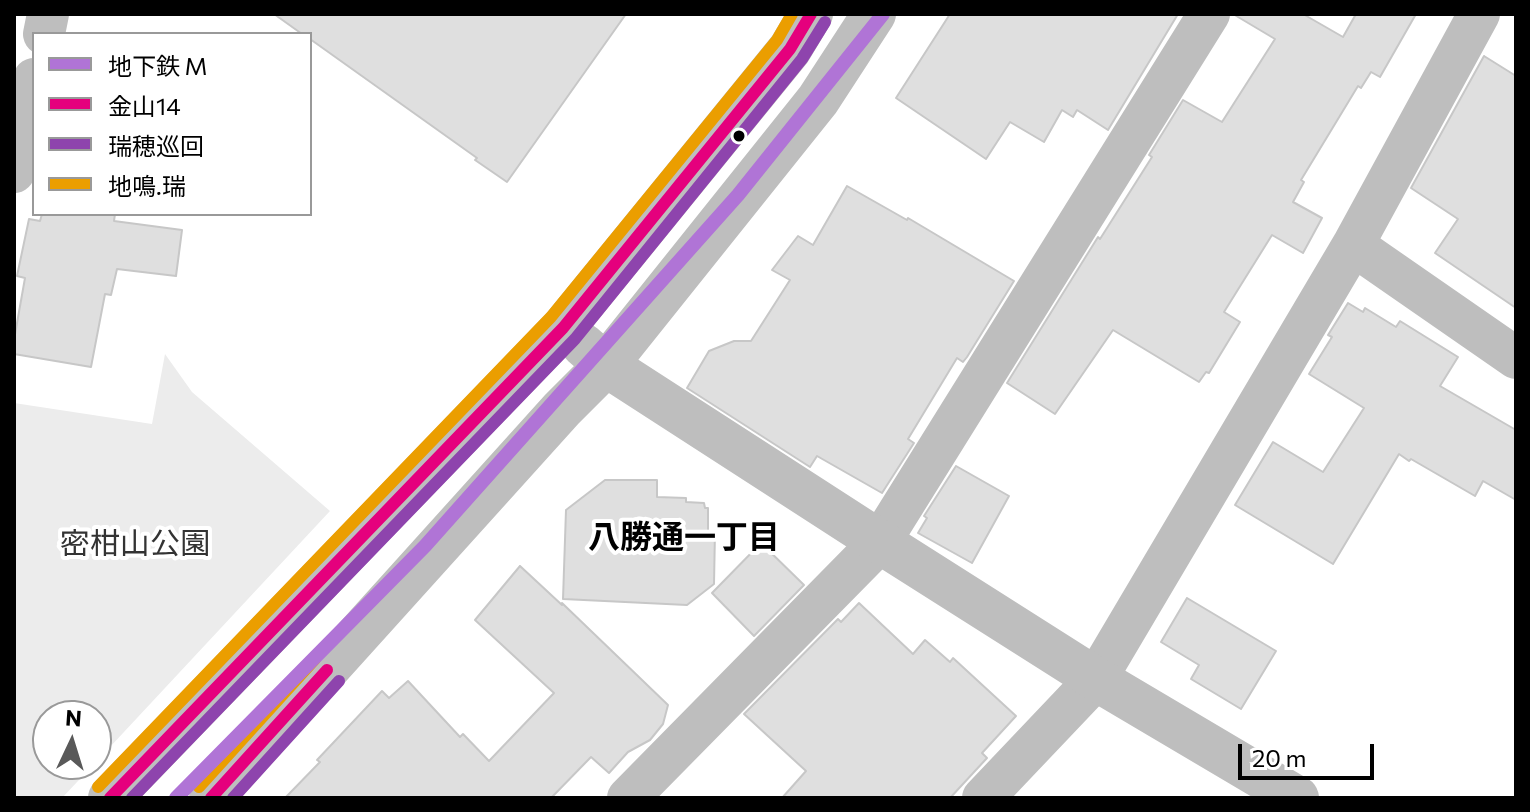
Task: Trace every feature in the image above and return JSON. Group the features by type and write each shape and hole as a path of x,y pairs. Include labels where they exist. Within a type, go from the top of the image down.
{"street":[{"path":"110,798 563,328 790,49 811,14"},
{"path":"211,798 562,409 606,365 818,100 874,14"},
{"path":"628,798 880,542 1209,14"},
{"path":"983,798 1096,679 1353,245 1479,14"},
{"path":"14,172 32,88"},
{"path":"1353,245 1516,358"},
{"path":"563,328 606,365 880,542 1096,679 1297,798"}],"green space":[{"name":"密柑山公園","path":"165,354 192,392 330,511 112,745 112,700 32,700 32,780 79,780 62,798 14,798 14,403 152,424"}],"building":[{"path":"274,14 626,14 507,182 312,40 312,32 299,32"},
{"path":"950,14 1178,14 1108,130 1077,110 1073,117 1062,110 1044,142 1010,122 986,159 896,98"},
{"path":"1233,14 1303,14 1343,37 1356,14 1416,14 1380,77 1371,72 1361,88 1358,86 1301,180 1304,182 1293,202 1322,218 1303,253 1272,235 1224,312 1240,322 1209,373 1206,372 1199,382 1113,330 1055,414 1007,383 1152,157 1149,155 1183,100 1222,122 1275,39"},
{"path":"1484,56 1516,76 1516,308 1435,253 1458,219 1411,188"},
{"path":"847,186 1014,281 967,357 963,362 957,358 908,439 914,443 882,493 817,456 810,467 687,388 709,351 734,341 751,341 790,280 772,270 798,236 813,245"},
{"path":"41,216 115,216 114,221 182,230 176,276 117,269 111,295 105,294 91,367 14,354 25,278 17,276 29,219 40,221"},
{"path":"1348,303 1363,312 1365,308 1396,327 1400,321 1458,357 1440,386 1516,430 1516,500 1483,481 1475,496 1399,454 1333,564 1235,505 1273,442 1323,472 1364,408 1309,374"},
{"path":"956,466 1009,496 972,563 918,533 927,518 924,516"},
{"path":"605,480 657,480 657,497 686,498 686,502 704,503 708,508 708,532 715,531 714,584 687,605 563,599 566,510"},
{"path":"761,543 804,585 754,636 712,593"},
{"path":"520,566 668,705 663,724 650,740 628,752 609,773 591,757 551,798 285,798 382,691 389,698 408,681 460,737 463,734 489,761 554,693 475,620"},
{"path":"1187,598 1276,651 1241,709 1191,679 1199,665 1161,642"},
{"path":"859,603 913,654 925,640 950,662 953,658 1016,716 982,753 987,758 950,798 782,798 806,771 744,714 838,619 841,622"}],"metro line":[{"name":"M","path":"176,798 425,546 738,195 883,14"}],"transit line":[{"name":"地鳴.瑞","path":"98,787 551,317 777,40 792,14"},
{"name":"金山14","path":"110,798 563,328 790,49 811,14"},
{"name":"瑞穂巡回","path":"132,798 575,339 802,59 825,22"},
{"name":"地鳴.瑞","path":"199,787 315,659"},
{"name":"金山14","path":"211,798 327,670"},
{"name":"瑞穂巡回","path":"233,798 339,681"}],"district":[{"name":"八勝通一丁目","path":"684,537"}]}
